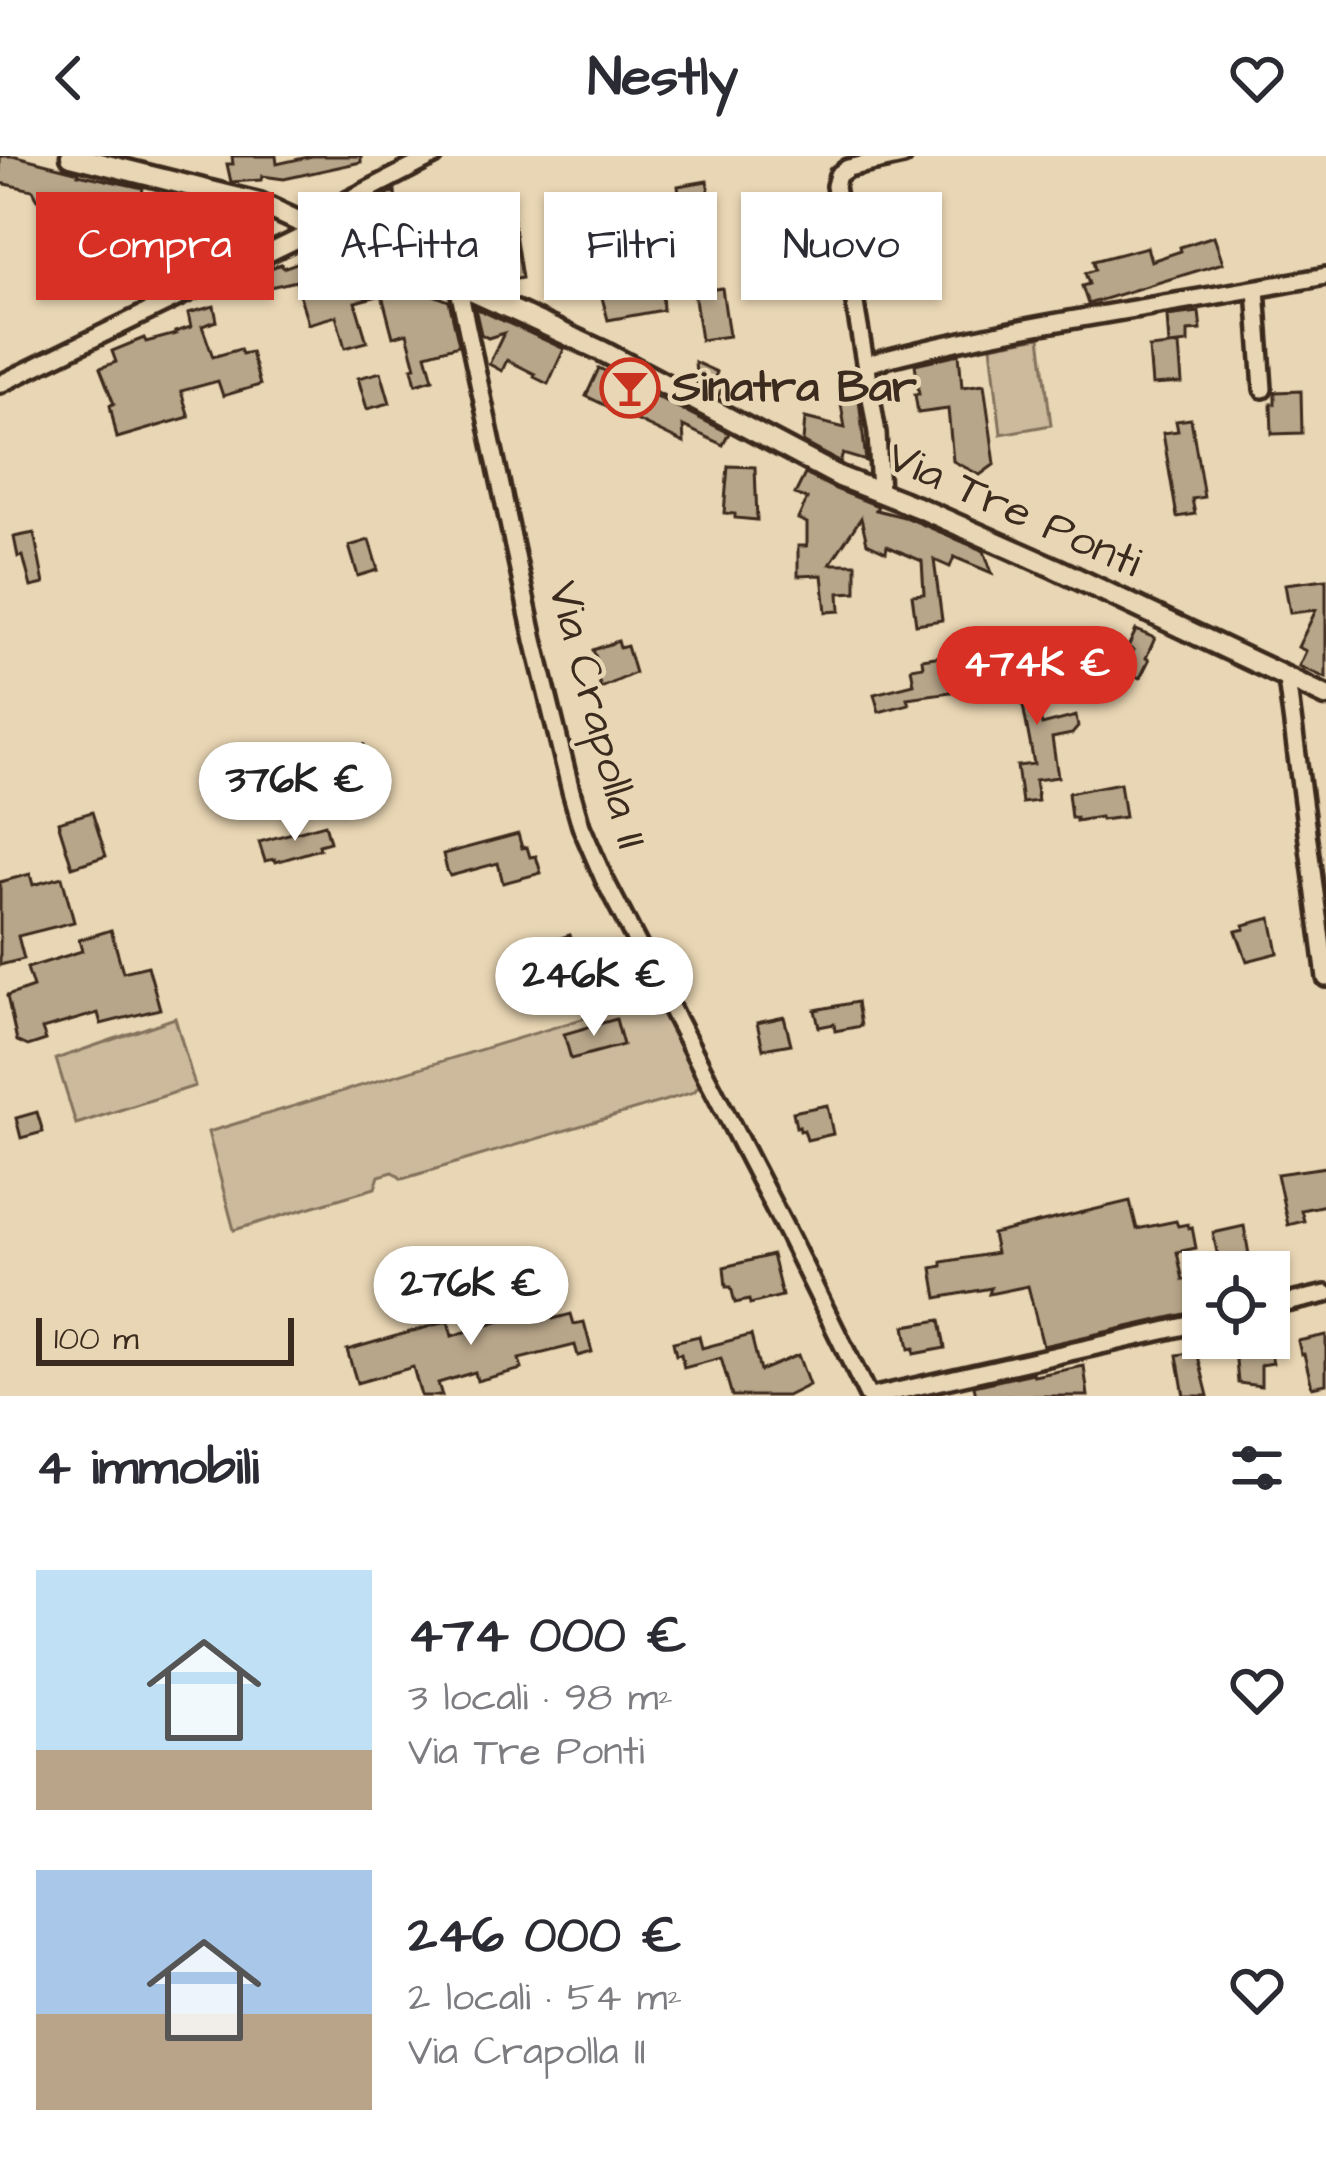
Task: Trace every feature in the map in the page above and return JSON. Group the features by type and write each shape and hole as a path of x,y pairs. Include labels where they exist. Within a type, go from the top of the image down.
{"street":[{"name":"Via Tre Ponti","path":"71,156 259,203 298,220"},
{"path":"371,192 434,156"},
{"path":"880,493 877,434 835,186 838,175 848,168 903,156"},
{"path":"0,384 298,233"},
{"path":"866,364 1326,276"},
{"path":"1256,290 1264,389"},
{"name":"Via Crapolla II","path":"461,300 533,640 581,826 871,1396"},
{"name":"Via Tre Ponti","path":"491,300 602,351 840,477 1055,568 1326,696"},
{"path":"1287,679 1326,978"},
{"path":"1290,1302 1326,1294"},
{"path":"871,1396 1182,1327"}],"shaded area":[{"path":"1040,337 1051,425 1001,434 991,346"},
{"path":"658,996 701,1083 694,1092 402,1179 393,1172 379,1176 375,1188 234,1230 208,1132"},
{"path":"175,1018 195,1086 76,1124 56,1059"}],"building":[{"path":"0,156 16,156 143,188 142,192 36,192 36,196 33,190 0,183"},
{"path":"232,156 276,156 277,164 312,156 361,156 361,162 284,179 262,176 261,180 231,182 227,164 233,164"},
{"path":"707,181 709,192 679,192 678,186"},
{"path":"1214,236 1223,263 1088,304 1082,286 1089,284 1085,273 1095,270 1093,261 1147,247 1151,261"},
{"path":"298,263 298,288 296,281 274,286 274,267 281,264 283,268"},
{"path":"722,288 729,336 701,340 695,300 717,300 717,289"},
{"path":"301,300 363,300 355,302 367,342 345,348 336,316 308,324"},
{"path":"383,300 449,301 459,345 426,354 433,379 416,384 407,333 393,337"},
{"path":"603,300 662,300 663,310 608,320"},
{"path":"214,306 217,321 202,326 213,357 240,349 242,354 251,352 260,385 223,396 218,381 181,391 189,417 117,438 110,405 114,404 100,368 116,362 112,351 144,338 146,342 176,334 191,327 188,313"},
{"path":"475,308 564,349 548,384 507,360 502,371 489,364 504,333 488,338 481,334"},
{"path":"1199,312 1201,330 1188,331 1188,343 1169,345 1167,316"},
{"path":"1179,345 1182,383 1152,385 1149,348"},
{"path":"959,354 962,387 984,384 995,464 980,475 953,461 948,409 918,413 915,364"},
{"path":"695,362 717,372 713,382 723,386 718,397 697,386"},
{"path":"599,368 729,433 723,445 683,426 684,443 586,396"},
{"path":"381,372 390,403 367,409 358,378"},
{"path":"1301,391 1302,433 1272,434 1275,392"},
{"path":"859,399 866,461 843,454 840,462 803,442 805,418 845,428 841,404"},
{"path":"1191,419 1204,497 1192,499 1195,514 1177,517 1163,433 1178,431 1176,421"},
{"path":"728,466 755,467 757,520 724,513"},
{"path":"805,474 878,506 876,510 908,518 984,551 992,573 954,557 950,567 934,560 942,620 916,624 912,595 924,594 922,561 867,543 861,518 830,564 856,564 856,592 839,593 840,611 826,612 822,575 798,576 798,546 807,546 807,523 798,519 807,499 795,494"},
{"path":"34,533 44,584 31,587 14,537"},
{"path":"369,540 378,570 358,576 349,546"},
{"path":"1326,579 1326,678 1299,666 1306,651 1298,647 1316,610 1290,613 1285,584"},
{"path":"1136,630 1155,638 1140,678 1123,670"},
{"path":"618,641 620,648 627,646 635,673 601,688 596,672 601,670 593,650"},
{"path":"1034,643 1038,675 1030,676 1042,725 1076,716 1078,727 1072,734 1052,738 1058,777 1035,780 1038,801 1022,803 1017,766 1034,764 1012,647"},
{"path":"962,653 964,671 949,673 951,692 907,698 909,704 879,712 874,694 914,684 911,668 923,666 922,659"},
{"path":"364,745 369,756 353,762 354,766 327,773 322,760"},
{"path":"308,751 316,774 299,781 290,758"},
{"path":"1120,783 1125,817 1071,818 1068,793"},
{"path":"92,812 106,856 72,867 58,822"},
{"path":"325,824 330,842 319,845 320,849 265,861 259,842"},
{"path":"518,834 522,848 527,847 530,857 536,856 541,873 503,883 498,863 450,876 443,854"},
{"path":"30,874 33,885 62,877 74,922 18,936 24,959 0,965 0,882"},
{"path":"1271,918 1278,953 1247,961 1236,931"},
{"path":"111,930 123,972 148,966 160,1009 101,1024 98,1013 42,1029 46,1040 28,1046 17,1041 7,996 33,987 27,968 82,951 79,940"},
{"path":"570,935 585,967 555,976 545,943"},
{"path":"857,1002 861,1026 835,1031 834,1024 819,1027 815,1010"},
{"path":"784,1017 791,1044 763,1049 757,1023"},
{"path":"616,1019 623,1045 571,1059 564,1034"},
{"path":"827,1105 833,1134 807,1140 804,1130 796,1127 793,1112"},
{"path":"37,1112 43,1132 21,1138 16,1118"},
{"path":"1326,1167 1326,1205 1301,1210 1304,1221 1288,1225 1277,1174"},
{"path":"1130,1201 1137,1229 1176,1221 1178,1226 1188,1224 1196,1248 1177,1252 1182,1315 1043,1346 1028,1286 937,1298 932,1268 996,1253 992,1234"},
{"path":"1244,1226 1248,1251 1217,1251 1213,1233"},
{"path":"772,1255 782,1296 735,1303 731,1287 726,1287 724,1267"},
{"path":"546,1294 553,1319 571,1314 574,1324 584,1322 592,1352 578,1356 575,1345 519,1359 522,1369 477,1381 475,1372 438,1383 442,1396 421,1396 413,1367 357,1383 347,1350 448,1321 452,1336 514,1317 511,1303"},
{"path":"940,1320 945,1348 914,1354 905,1326"},
{"path":"751,1335 760,1371 798,1355 809,1385 787,1396 732,1396 721,1358 684,1368 673,1342 699,1336 702,1348"},
{"path":"1326,1335 1326,1384 1312,1387 1298,1341"},
{"path":"1177,1355 1199,1359 1208,1396 1184,1396"},
{"path":"1236,1359 1272,1359 1273,1363 1261,1365 1261,1386 1238,1383"},
{"path":"1084,1366 1088,1396 976,1396 974,1386"}],"place":[{"name":"Sinatra Bar","path":"630,388"}]}
